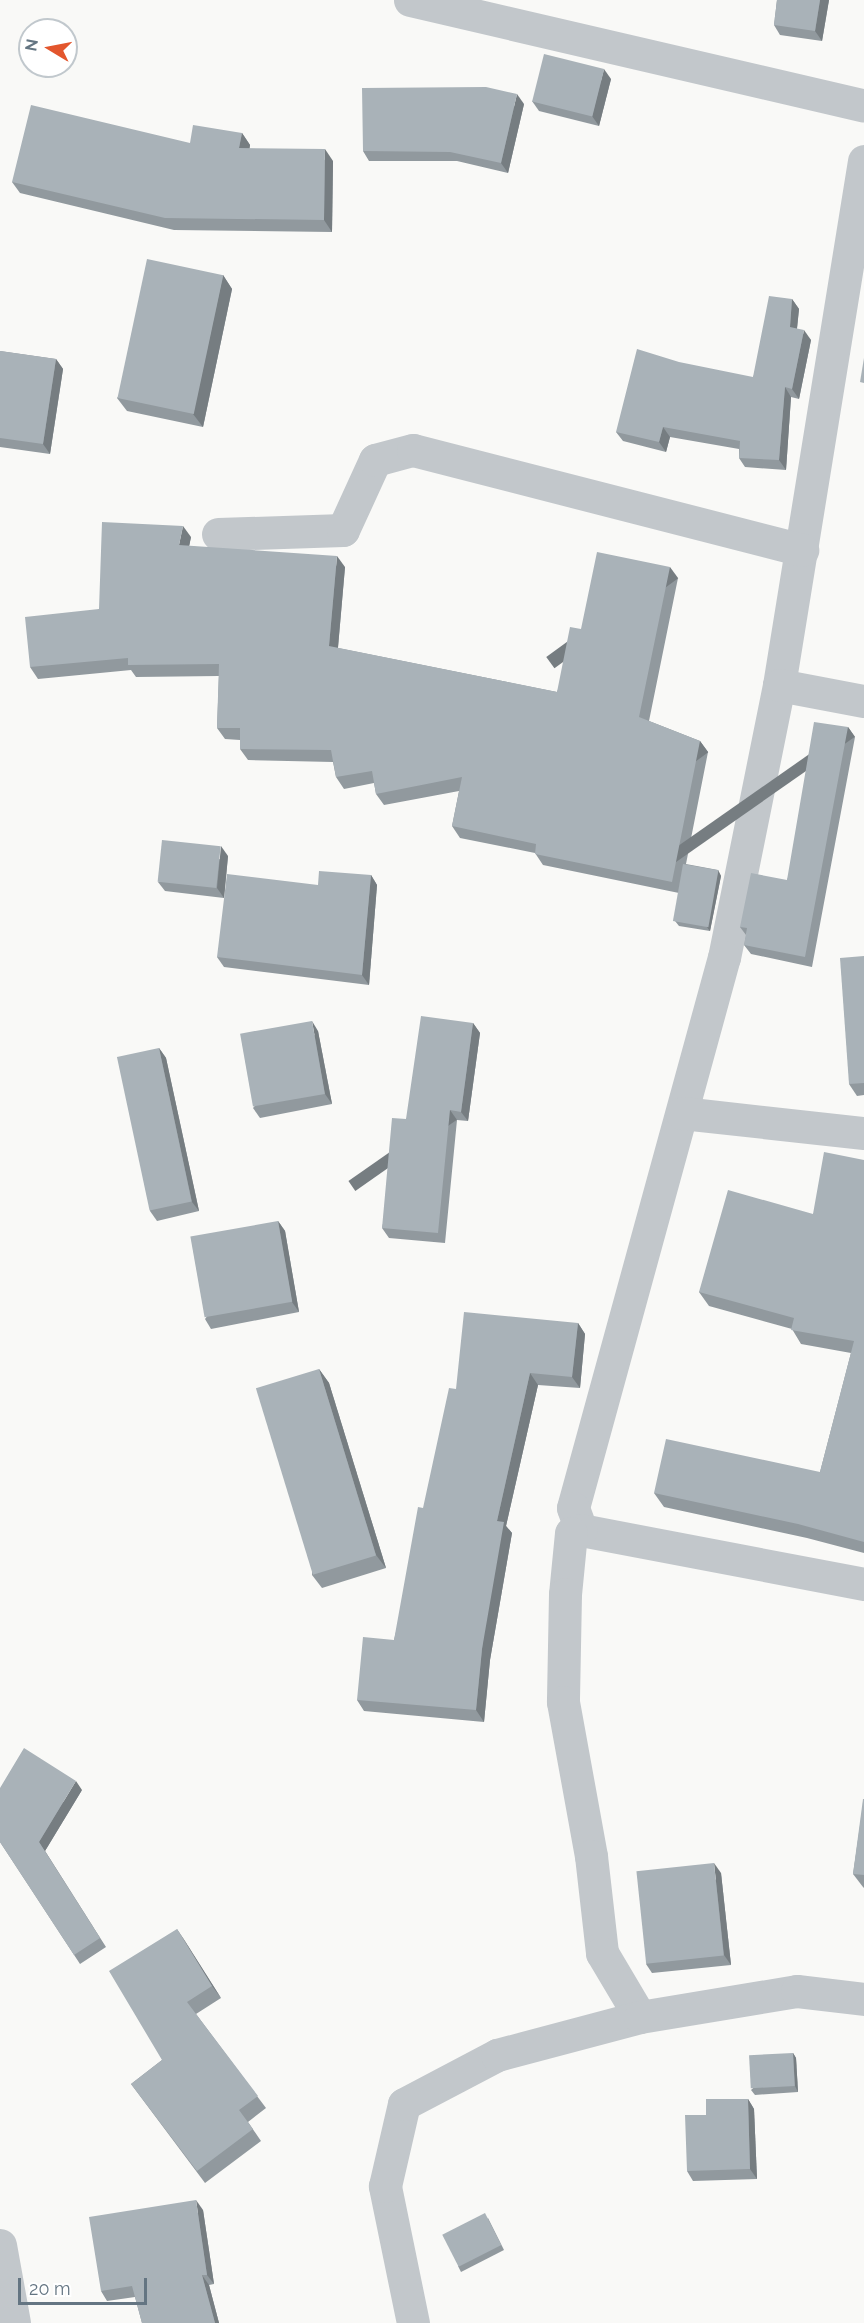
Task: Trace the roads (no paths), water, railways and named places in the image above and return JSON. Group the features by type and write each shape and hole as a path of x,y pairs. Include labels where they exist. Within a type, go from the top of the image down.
{"street":[{"path":"410,0 864,106"},
{"path":"581,1530 573,1508 724,957 780,685 802,550 855,268 864,161"},
{"path":"218,534 344,530 375,460 413,450 802,550"},
{"path":"780,685 864,701"},
{"path":"682,1113 864,1133"},
{"path":"640,2017 602,1953 591,1856 563,1702 565,1594 571,1533 581,1530 864,1584"},
{"path":"413,2323 385,2186 404,2104 497,2055 640,2017 796,1991 864,1999"},
{"path":"0,2245 14,2323"}]}
